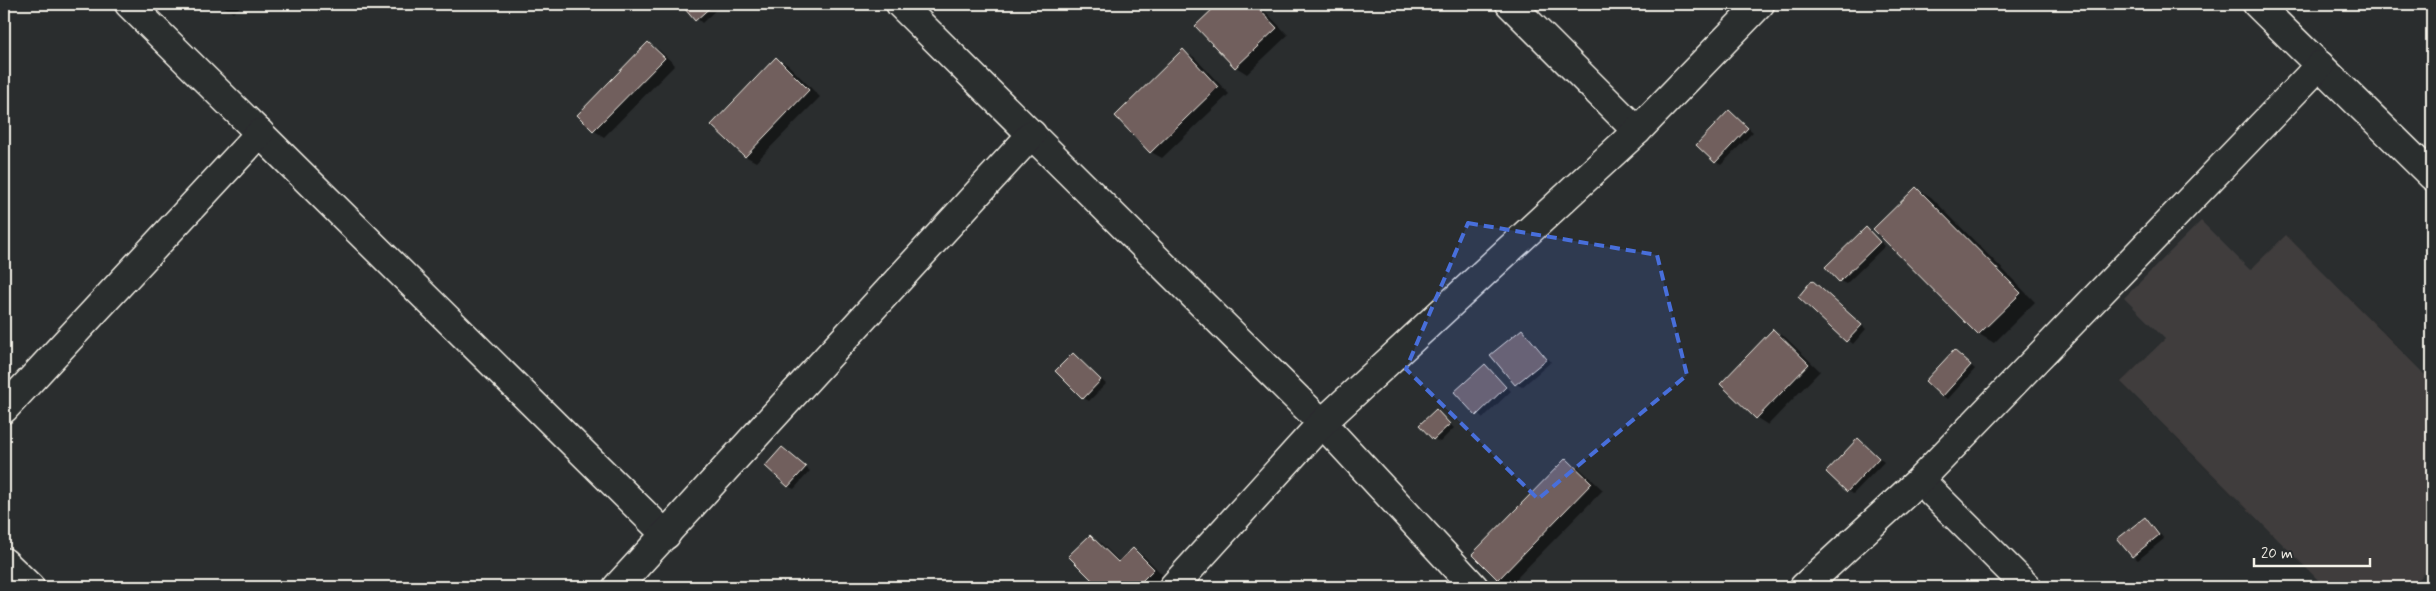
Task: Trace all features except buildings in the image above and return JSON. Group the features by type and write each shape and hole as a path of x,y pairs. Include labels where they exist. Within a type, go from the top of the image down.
{"street":[{"path":"129,4 666,535"},
{"path":"900,4 1322,423 1474,587"},
{"path":"1510,4 1637,131"},
{"path":"1173,587 1322,423 1637,131 1760,4"},
{"path":"2257,4 2432,176"},
{"path":"1804,587 1920,480 2320,66"},
{"path":"4,409 260,133"},
{"path":"617,587 1032,134"},
{"path":"1920,480 2027,587"},
{"path":"4,562 30,587"}],"highlighted area":[{"path":"1468,223 1657,255 1687,375 1538,499 1406,369"}],"shaded area":[{"path":"2201,221 2250,270 2286,235 2432,382 2432,566 2411,587 2325,587 2121,382 2165,339 2124,298"}]}
